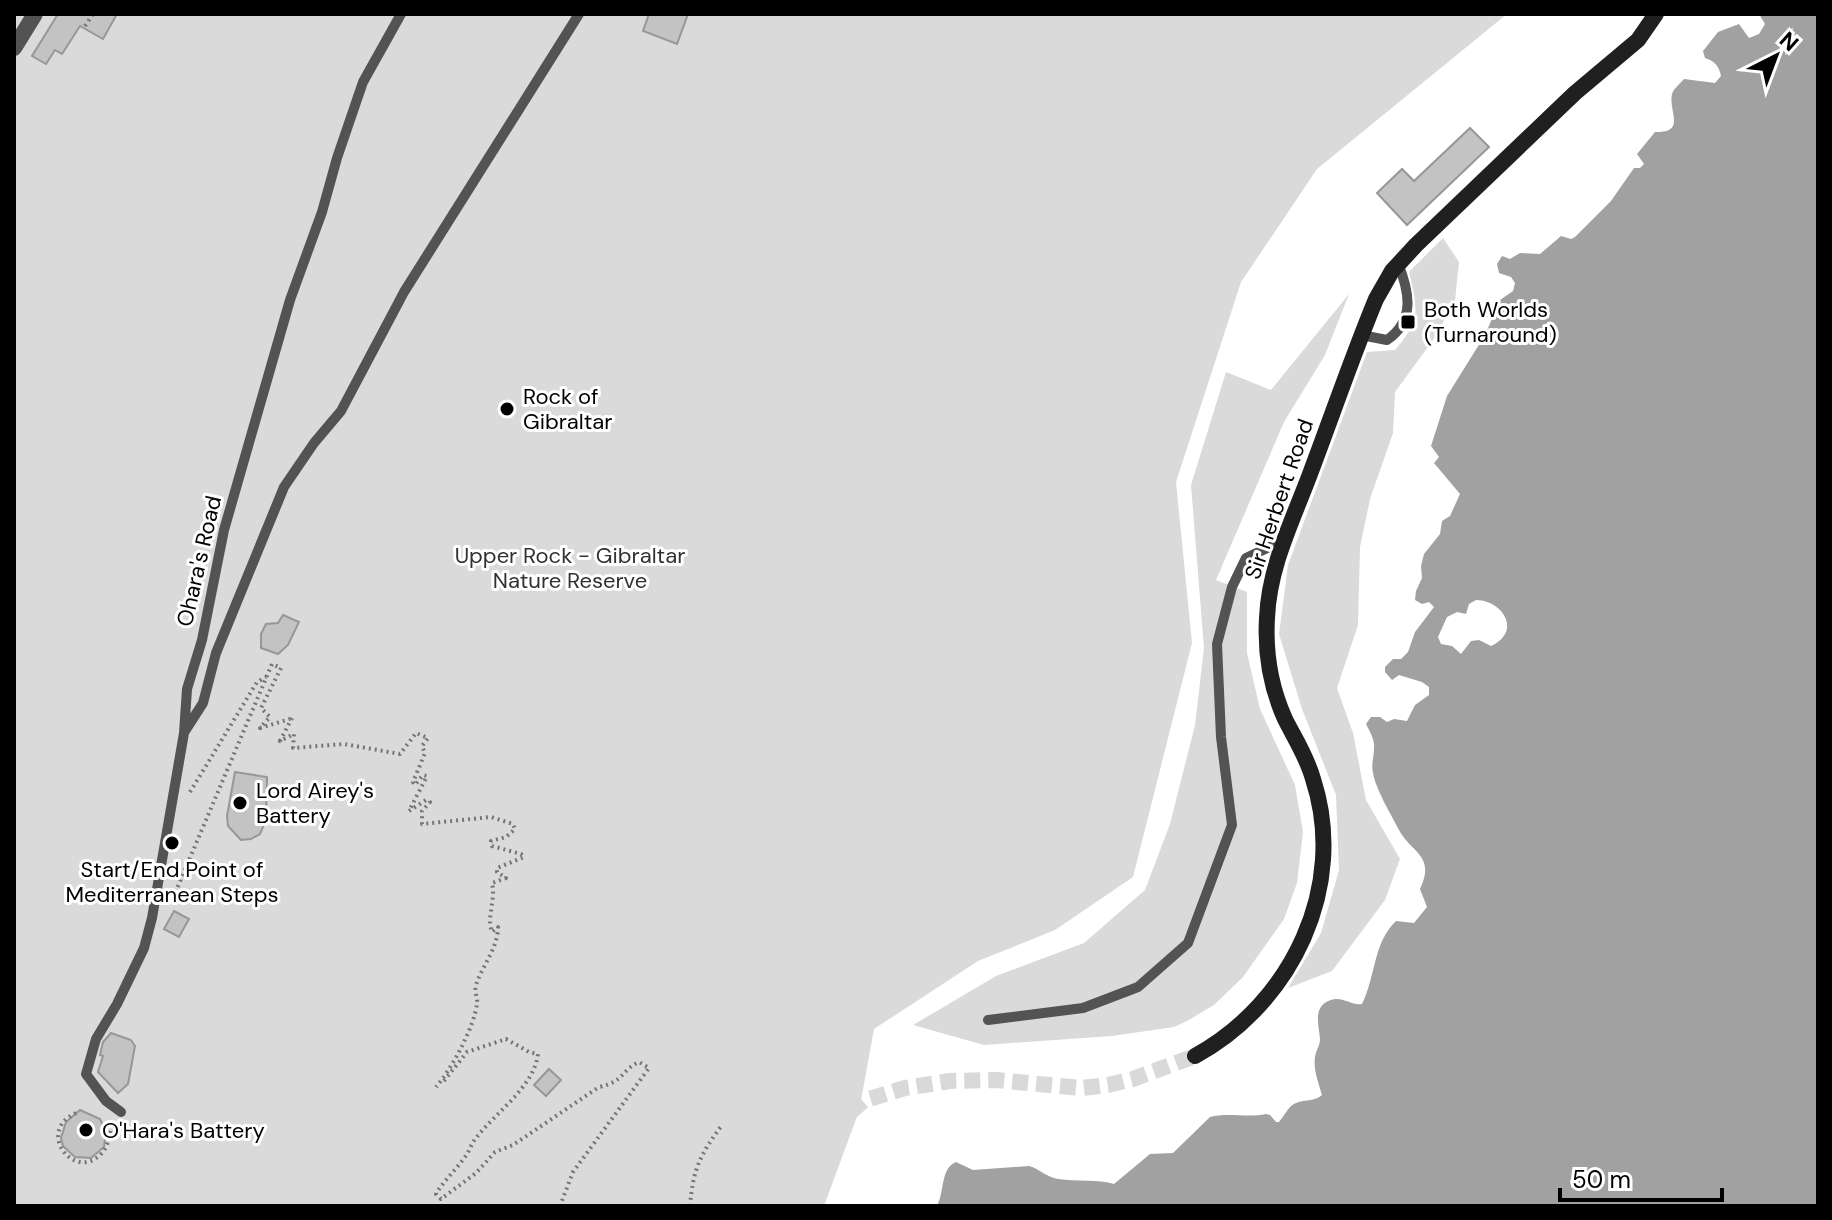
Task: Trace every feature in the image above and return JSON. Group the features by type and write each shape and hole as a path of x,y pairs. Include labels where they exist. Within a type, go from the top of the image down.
{"main road":[{"name":"Sir Herbert Road","path":"1195,1056 1221,1040 1252,1014 1279,982 1302,944 1313,918 1319,891 1323,826 1320,801 1305,755 1279,703 1271,675 1266,637 1272,580 1284,540 1382,287 1398,263 1575,93 1638,40 1656,14"}],"street":[{"path":"14,48 35,14"}],"lane":[{"name":"Ohara's Road","path":"121,1112 106,1101 86,1074 96,1039 144,948 166,844 166,827 184,733 187,689 202,640 224,530 290,300 363,82 401,14"},
{"path":"184,733 203,703 216,653 284,487 341,411 404,292 579,14"},
{"path":"1361,335 1387,340 1404,321 1409,298 1398,263"},
{"path":"988,1020 1083,1008 1138,987 1188,943 1232,825 1221,737 1217,644 1232,587 1246,558 1284,540"}],"path":[{"path":"85,26 93,14"},
{"path":"201,836 272,664 281,668 261,708 270,717 260,728 292,718 280,741 294,734 293,748 344,744 400,754 416,733 428,738 422,746 425,753 413,782 416,784 423,775 427,776 409,811 426,800 430,802 422,811 422,824 491,817 513,824 515,829 506,837 491,841 492,846 524,857 497,868 497,872 506,878 492,883 494,905 489,926 492,932 498,927 497,939 476,985 478,1000 468,1035 446,1076 436,1087 448,1078 467,1052 506,1039 538,1054 537,1064 514,1099 475,1139 444,1181 437,1197 448,1196 495,1152 513,1145 599,1087 615,1084 632,1065 639,1062 649,1068 573,1172 560,1206"},
{"path":"188,796 257,682 266,677"},
{"path":"76,1113 62,1123 58,1133 59,1143 70,1159 80,1163 96,1159 104,1151 111,1128 121,1112"},
{"path":"690,1206 692,1183 701,1154 722,1125"}],"green space":[{"name":"Upper Rock - Gibraltar Nature Reserve","path":"14,14 1507,14 1317,169 1241,282 1176,482 1192,643 1133,877 1055,930 978,961 874,1029 859,1111 824,1206 14,1206"},
{"path":"1443,238 1459,262 1455,301 1433,340 1395,392 1393,433 1370,499 1360,547 1358,625 1337,688 1353,733 1366,800 1400,859 1385,900 1332,971 1288,988 1321,933 1339,870 1336,795 1302,709 1279,634 1288,565 1367,352 1395,350 1403,340 1415,314 1409,272"},
{"path":"1349,294 1325,355 1284,422 1216,580 1247,592 1247,653 1260,709 1295,785 1303,832 1297,883 1284,919 1243,977 1214,1005 1174,1027 1112,1036 984,1045 913,1025 996,976 1084,943 1145,890 1170,824 1195,725 1204,648 1191,485 1226,372 1271,390"}],"shaded area":[{"path":"1759,14 1818,14 1818,1206 937,1206 947,1170 956,1162 973,1170 1029,1166 1058,1179 1114,1184 1150,1154 1173,1153 1210,1117 1266,1114 1279,1122 1295,1104 1322,1095 1315,1062 1320,1041 1318,1016 1321,1007 1335,999 1362,1004 1383,939 1389,930 1396,921 1414,923 1427,907 1420,889 1424,878 1424,861 1404,838 1377,787 1372,770 1374,742 1366,724 1371,717 1380,717 1387,722 1394,719 1407,721 1415,705 1429,695 1429,687 1422,682 1399,675 1392,680 1385,667 1408,652 1415,632 1434,607 1429,602 1422,604 1415,600 1422,578 1421,566 1424,554 1440,534 1442,521 1450,516 1460,494 1434,463 1439,457 1431,446 1447,396 1485,335 1500,300 1513,291 1515,283 1511,277 1499,273 1497,264 1502,256 1510,259 1520,253 1540,254 1561,236 1575,237 1611,201 1634,168 1644,164 1637,154 1655,132 1671,129 1674,120 1671,101 1677,86 1684,79 1715,83 1721,76 1718,67 1705,58 1703,51 1718,32 1739,24 1749,38 1759,34 1765,24","holes":["1476,600 1494,605 1505,617 1506,632 1501,640 1491,646 1479,640 1471,641 1461,654 1452,646 1441,644 1438,637 1447,617 1457,612 1466,614 1469,604"]}],"building":[{"path":"58,14 117,14 103,39 80,26 62,54 55,50 46,64 32,56"},
{"path":"649,14 688,14 677,44 643,31"},
{"path":"1470,128 1489,147 1407,225 1377,193 1402,169 1414,181"},
{"path":"283,615 299,622 288,645 278,654 261,648 261,634 266,624 278,623"},
{"path":"235,772 267,777 266,820 260,834 251,839 241,840 228,826"},
{"path":"174,911 189,919 179,937 164,929"},
{"path":"111,1033 131,1040 135,1046 128,1084 118,1093 98,1072 103,1042"},
{"path":"549,1069 561,1080 546,1096 534,1085"},
{"path":"80,1110 100,1119 106,1131 104,1147 91,1158 75,1157 63,1146 61,1138 66,1122"}],"tunnel":[{"path":"742,1206 863,1101 905,1088 950,1081 996,1080 1082,1088 1108,1085 1195,1056"}],"place":[{"name":"Both Worlds (Turnaround)","path":"1408,322"},
{"name":"Rock of Gibraltar","path":"507,409"},
{"name":"Lord Airey's Battery","path":"240,803"},
{"name":"Start/End Point of Mediterranean Steps","path":"172,843"},
{"name":"O'Hara's Battery","path":"86,1130"}]}
